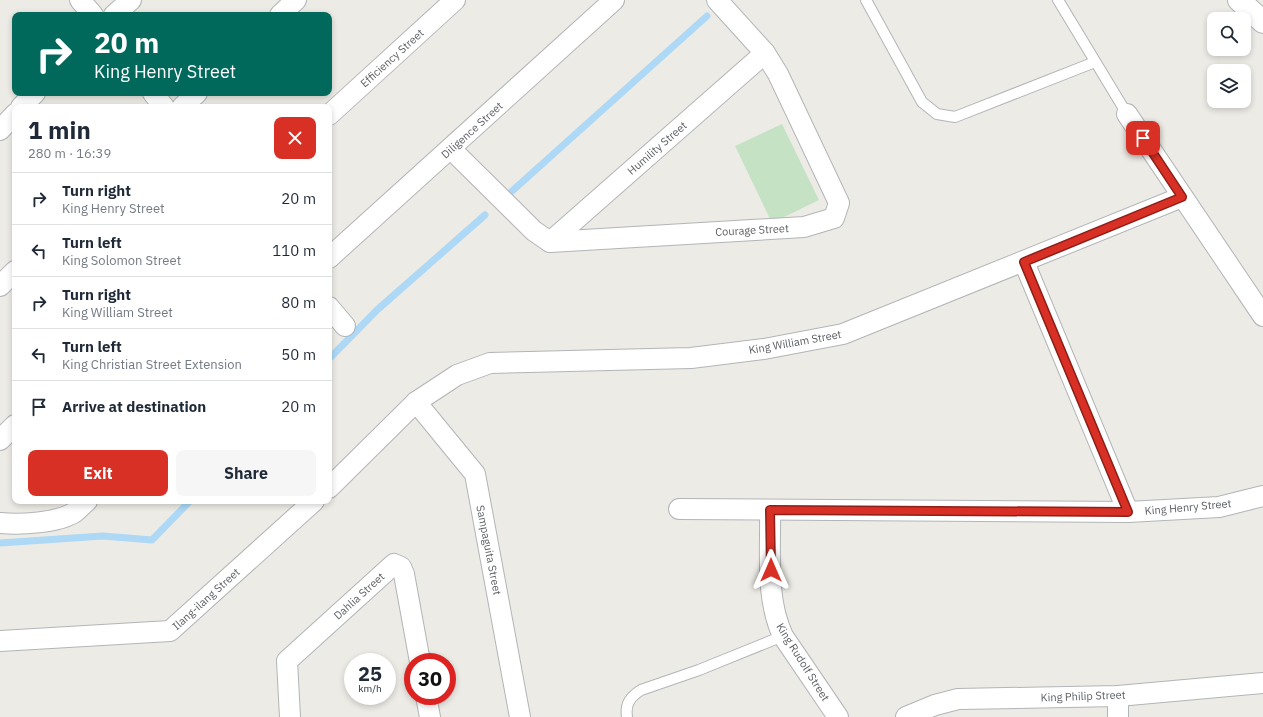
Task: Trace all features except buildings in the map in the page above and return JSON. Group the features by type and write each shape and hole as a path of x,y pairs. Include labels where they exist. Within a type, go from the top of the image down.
{"main road":[{"path":"1239,0 1263,22"}],"street":[{"path":"80,0 90,12"},
{"path":"117,12 131,0"},
{"path":"283,12 296,0"},
{"name":"Efficiency Street","path":"332,112 455,0"},
{"name":"Diligence Street","path":"332,255 614,0"},
{"name":"Courage Street","path":"550,242 804,227 834,218 839,203 794,106 764,53 717,0"},
{"name":"Humility Street","path":"550,242 764,53"},
{"path":"24,104 32,96"},
{"path":"155,96 162,104"},
{"path":"185,104 194,96"},
{"path":"1127,114 1263,316"},
{"path":"0,130 12,117"},
{"path":"451,149 534,231 550,242"},
{"name":"King William Street","path":"416,402 457,375 490,363 691,358 764,349 843,334 1182,197"},
{"path":"1024,262 1128,512"},
{"path":"0,286 12,274"},
{"path":"332,311 345,326"},
{"path":"332,485 416,402"},
{"name":"Sampaguita Street","path":"416,402 475,474 520,717"},
{"path":"0,440 12,428"},
{"name":"King Henry Street","path":"679,509 1128,512 1219,506 1263,496"},
{"path":"0,523 13,524 57,519 75,512 83,504"},
{"name":"Ilang-ilang Street","path":"0,641 170,632 311,504"},
{"name":"King Rudolf Street","path":"770,510 772,605 777,622 783,636 838,717"},
{"name":"Dahlia Street","path":"290,717 287,661 394,564 401,567 404,574 418,653"},
{"name":"King Philip Street","path":"906,717 935,705 958,699 1118,696 1263,683"},
{"path":"1118,696 1118,717"},
{"path":"428,705 430,717"}],"lane":[{"path":"866,0 922,102 937,114 955,117 1095,62"},
{"path":"1058,0 1127,114"},
{"path":"628,717 627,702 633,695 641,690 699,670 783,636"}],"green space":[{"path":"782,124 819,200 772,223 735,146"}],"waterway":[{"path":"510,193 707,16"},
{"path":"332,356 377,310 485,215"},
{"path":"0,543 103,536 152,540 187,504"}],"route":[{"path":"771,570 770,510 1128,512 1024,262 1182,197 1143,138"}]}
